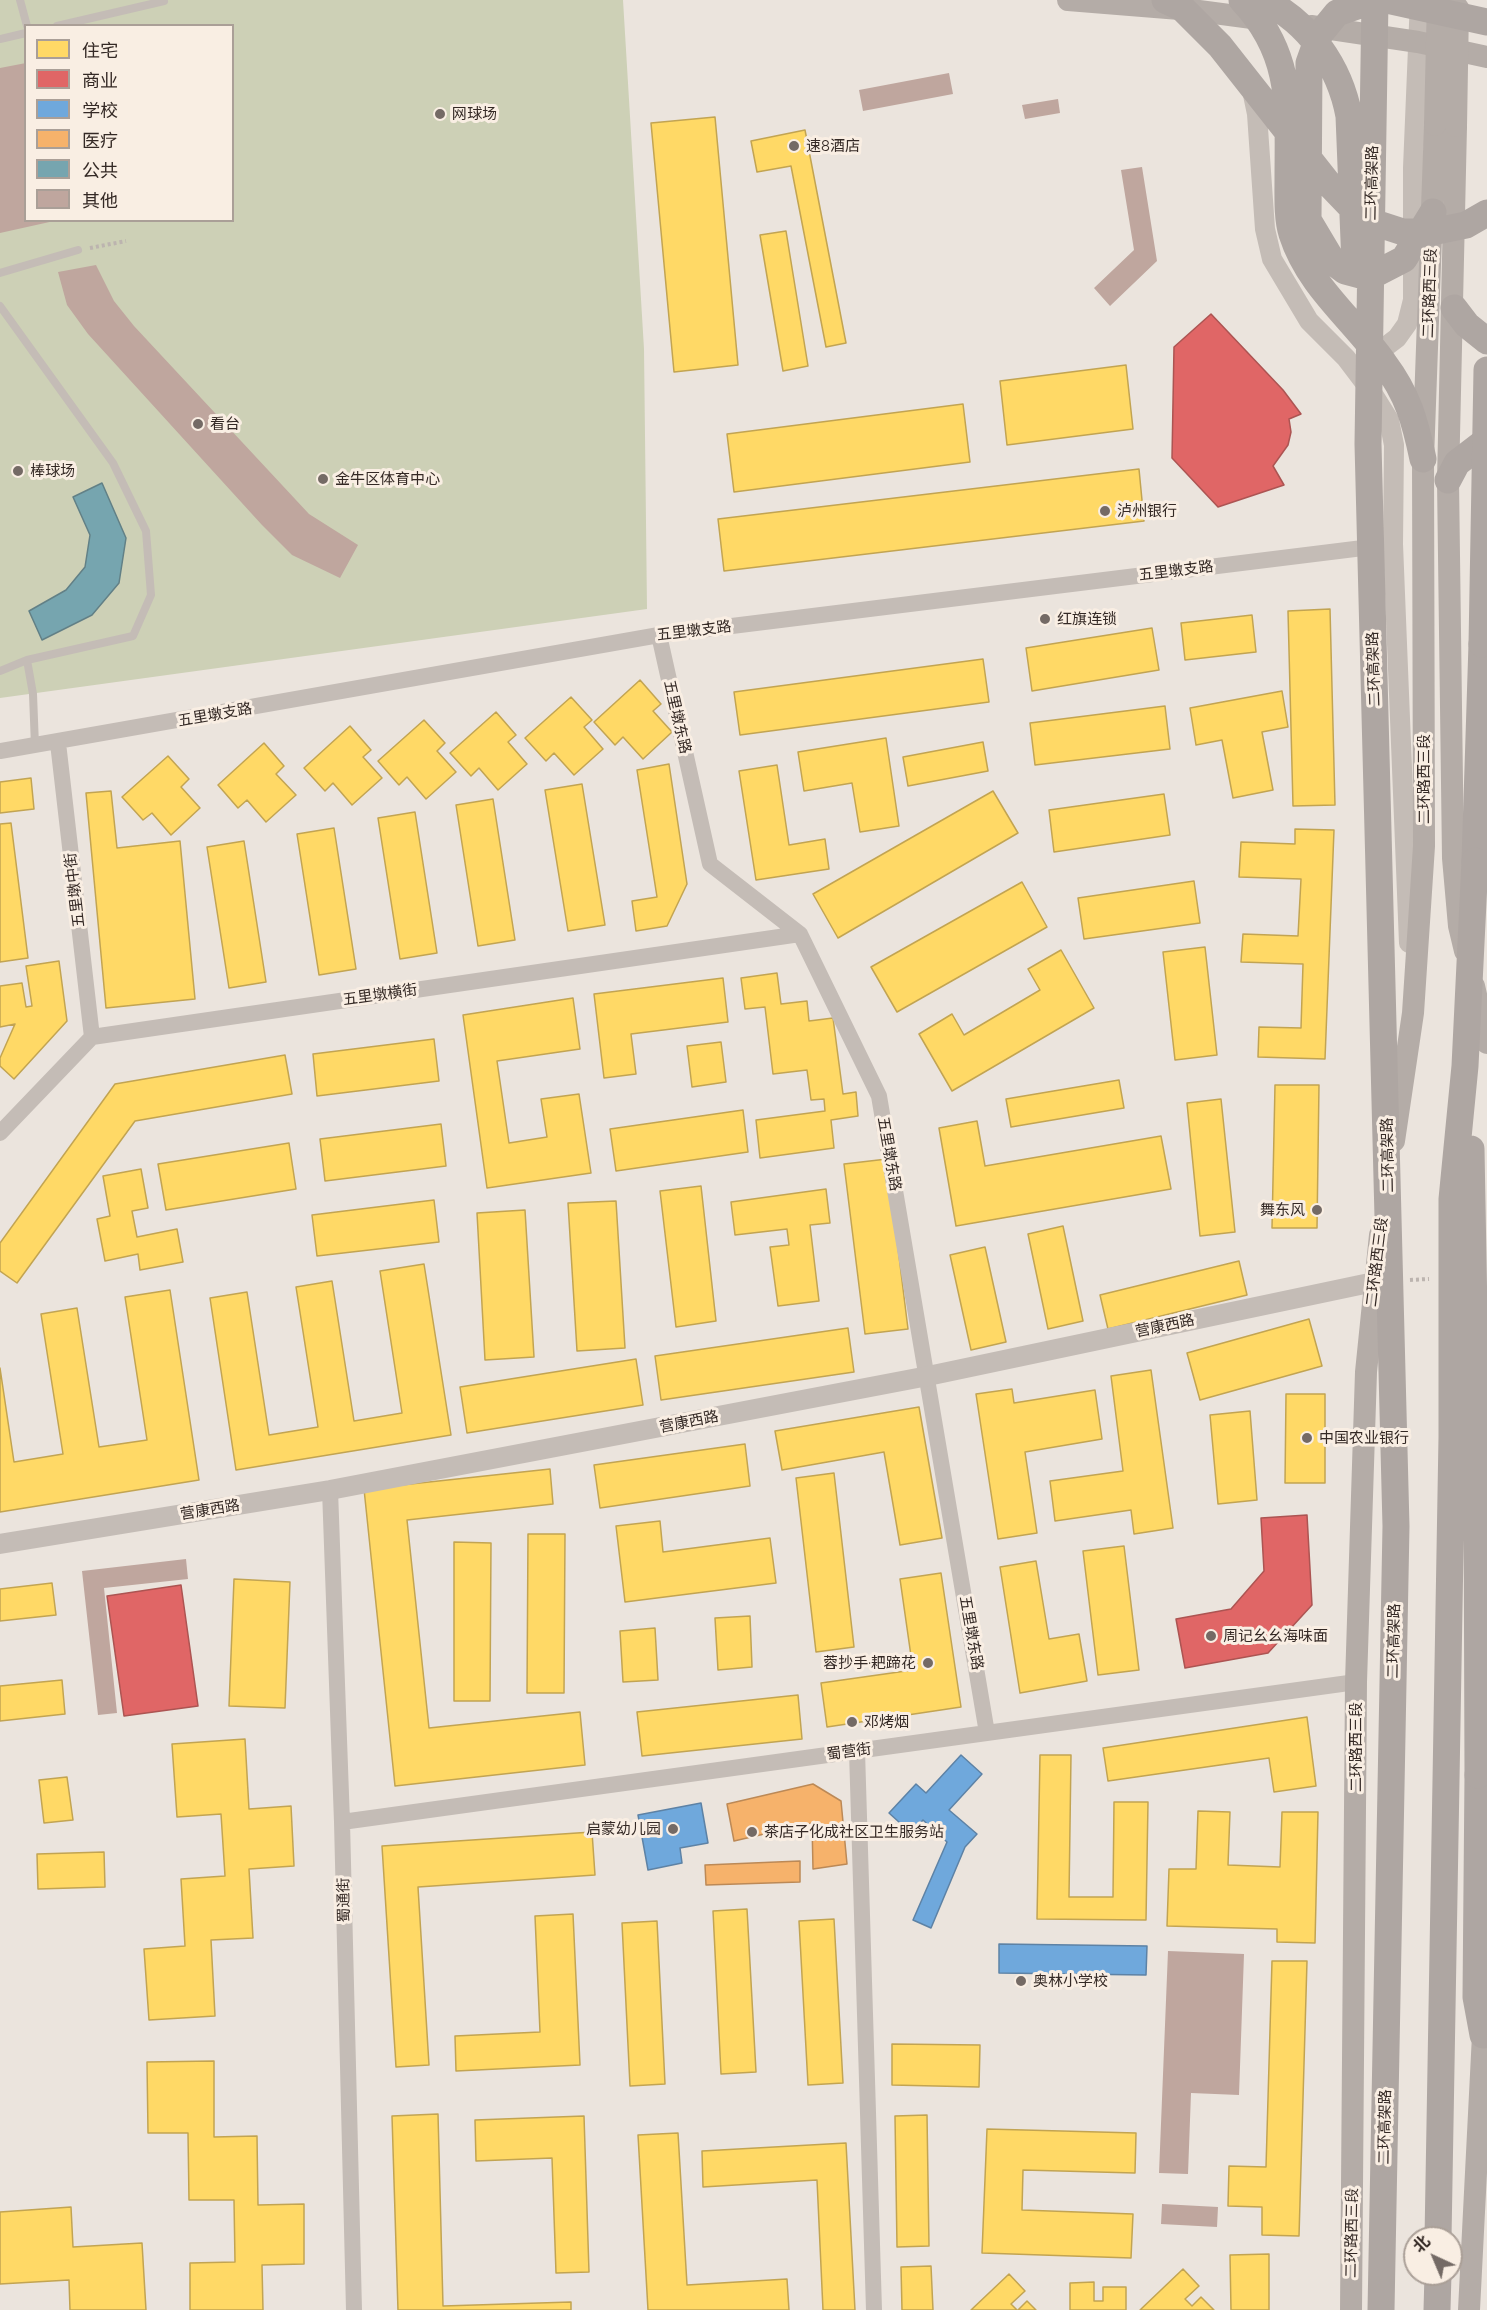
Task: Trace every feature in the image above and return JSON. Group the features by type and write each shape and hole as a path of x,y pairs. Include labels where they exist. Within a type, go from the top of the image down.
{"highway":[{"path":"1165,0 1182,8 1220,46 1328,183 1353,209 1369,221 1402,232 1432,232 1466,225 1487,213"},
{"path":"1242,0 1265,29 1275,49 1288,92 1288,196 1291,233 1317,286 1384,362 1397,382 1412,409 1423,459"},
{"path":"1263,0 1296,22 1318,46 1330,62 1346,100 1349,116 1353,243 1368,444"},
{"path":"1375,0 1337,13 1319,35 1309,63 1308,220 1333,262 1345,271 1360,275 1375,274 1404,259 1432,212"},
{"name":"二环高架路","path":"1375,0 1368,444 1396,1526 1381,2310"},
{"path":"1387,0 1487,22"},
{"path":"1454,308 1473,331 1487,341"},
{"path":"1486,2032 1476,1998 1478,1491 1472,1185 1465,1066 1464,859 1484,596 1487,370"},
{"path":"1448,480 1457,463 1487,440"},
{"path":"1464,859 1487,799"},
{"path":"1438,2226 1452,1437 1452,1199 1465,1066"},
{"path":"1437,2310 1438,2286"}],"main road":[{"path":"1068,0 1192,10 1418,42 1487,57"},
{"name":"二环路西三段","path":"1351,2310 1356,1682 1366,1372 1374,1282 1413,1013 1424,846 1423,459 1432,212 1448,2"},
{"name":"二环路西三段","path":"1448,2 1454,308 1448,480 1464,859 1459,926 1487,1043"},
{"path":"1469,2310 1486,2032"}],"street":[{"path":"1355,370 1396,338 1407,324 1411,312 1420,0"},
{"path":"1192,10 1215,26 1234,46 1248,69 1257,114 1265,229 1272,259 1309,321 1355,370 1389,420 1395,475 1393,544 1413,1013"},
{"name":"五里墩支路","path":"0,751 659,636 1393,544"},
{"name":"五里墩东路","path":"659,636 710,864 800,934 879,1096 987,1733"},
{"name":"五里墩中街","path":"58,742 92,1037"},
{"path":"1487,808 1482,901 1487,923"},
{"name":"五里墩横街","path":"92,1037 800,934"},
{"path":"0,1133 92,1037"},
{"name":"营康西路","path":"0,1544 330,1490 928,1376 1374,1282"},
{"name":"蜀通街","path":"330,1490 342,1822 354,2310"},
{"name":"蜀营街","path":"342,1822 1356,1682"},
{"path":"857,1751 874,2310"}],"lane":[{"path":"20,0 26,24"},
{"path":"66,24 164,1"},
{"path":"0,39 24,33"},
{"path":"0,273 78,250"},
{"path":"0,306 113,463 146,531 151,595 133,636 27,660 0,671"},
{"path":"27,660 36,746"}],"path":[{"path":"78,250 126,241"}],"green space":[{"name":"金牛区体育中心","path":"0,0 623,0 644,349 647,609 0,698"}],"building: 住宅":[{"path":"715,117 738,365 674,372 651,123"},
{"path":"805,130 846,343 826,347 791,166 757,172 751,141"},
{"path":"786,231 808,366 783,371 760,235"},
{"path":"1126,365 1133,429 1007,445 1000,381"},
{"path":"963,404 970,462 734,492 727,434"},
{"path":"1139,469 1144,521 724,571 718,519"},
{"path":"1330,609 1335,805 1293,806 1288,611"},
{"path":"1252,615 1256,652 1185,660 1181,623"},
{"path":"1152,628 1159,670 1032,691 1026,648"},
{"path":"983,659 989,702 740,735 734,692"},
{"path":"640,680 661,704 653,711 672,732 643,759 623,737 615,745 594,722"},
{"path":"1282,691 1288,727 1262,732 1273,790 1233,798 1222,740 1196,745 1190,708"},
{"path":"571,697 592,720 584,727 603,749 574,775 554,753 546,761 525,738"},
{"path":"1165,706 1170,749 1035,765 1030,723"},
{"path":"496,712 516,735 508,742 527,764 498,790 479,768 471,776 450,753"},
{"path":"424,720 445,743 437,751 456,772 426,799 407,777 399,785 378,761"},
{"path":"350,726 371,750 363,757 382,778 352,805 333,783 325,791 304,768"},
{"path":"886,738 899,826 860,832 852,783 804,791 798,752"},
{"path":"983,742 988,771 908,786 903,757"},
{"path":"264,743 284,766 276,774 296,795 266,822 247,800 238,808 218,785"},
{"path":"168,756 189,779 181,787 200,808 171,835 152,813 143,820 122,797"},
{"path":"669,764 687,884 667,926 636,931 632,901 657,897 637,770"},
{"path":"777,765 789,845 825,839 829,869 756,880 739,771"},
{"path":"31,778 34,809 0,813 0,782"},
{"path":"582,784 605,925 568,931 545,790"},
{"path":"111,791 117,848 180,841 195,999 106,1008 86,793"},
{"path":"993,791 1018,833 838,938 813,894"},
{"path":"1164,794 1170,835 1054,852 1049,810"},
{"path":"493,799 515,940 478,946 456,805"},
{"path":"415,812 437,953 400,959 378,818"},
{"path":"11,823 28,958 0,962 0,824"},
{"path":"334,828 356,969 319,975 297,834"},
{"path":"1295,829 1334,830 1325,1059 1258,1057 1259,1027 1301,1028 1303,964 1241,962 1243,934 1298,936 1301,879 1239,877 1241,842 1295,844"},
{"path":"244,841 266,982 229,988 207,847"},
{"path":"1194,881 1200,923 1084,939 1078,898"},
{"path":"1022,882 1047,927 897,1012 871,967"},
{"path":"1205,947 1217,1055 1175,1060 1163,952"},
{"path":"1061,950 1094,1008 952,1091 919,1034 952,1014 964,1035 1040,990 1028,969"},
{"path":"59,961 67,1021 14,1079 0,1066 0,1058 15,1024 0,1027 0,986 22,983 26,1007 32,1006 26,966"},
{"path":"777,973 781,1004 807,1001 809,1021 833,1018 843,1094 856,1092 858,1116 831,1120 834,1148 760,1158 756,1120 825,1111 824,1099 811,1100 807,1070 773,1074 765,1007 745,1009 741,978"},
{"path":"723,978 728,1022 631,1034 636,1074 604,1078 594,994"},
{"path":"573,998 580,1049 497,1061 509,1143 547,1137 541,1099 579,1094 591,1173 487,1188 463,1015"},
{"path":"434,1039 439,1081 317,1096 313,1054"},
{"path":"721,1042 726,1082 692,1087 687,1046"},
{"path":"285,1055 292,1094 135,1121 17,1283 0,1271 0,1243 115,1084"},
{"path":"1119,1080 1124,1108 1011,1127 1006,1099"},
{"path":"1275,1085 1319,1085 1317,1228 1272,1228"},
{"path":"1221,1099 1235,1232 1200,1236 1187,1103"},
{"path":"743,1110 748,1152 616,1171 610,1129"},
{"path":"977,1121 985,1166 1161,1136 1171,1189 956,1226 939,1128"},
{"path":"441,1124 446,1166 325,1181 320,1139"},
{"path":"289,1143 296,1189 166,1210 158,1164"},
{"path":"887,1159 908,1329 865,1334 844,1164"},
{"path":"141,1169 148,1208 132,1211 137,1237 177,1229 183,1262 140,1270 138,1254 105,1261 97,1219 110,1216 103,1176"},
{"path":"701,1186 716,1321 676,1327 660,1191"},
{"path":"826,1189 830,1223 810,1225 819,1301 778,1306 770,1247 789,1245 787,1229 735,1235 731,1202"},
{"path":"434,1200 439,1242 317,1256 312,1215"},
{"path":"616,1201 625,1348 577,1351 568,1203"},
{"path":"525,1210 534,1357 485,1360 477,1213"},
{"path":"1063,1226 1083,1321 1048,1329 1028,1234"},
{"path":"985,1247 1006,1342 971,1350 950,1255"},
{"path":"1239,1261 1247,1295 1108,1329 1100,1295"},
{"path":"424,1264 451,1435 236,1470 210,1298 247,1292 269,1435 318,1427 296,1287 332,1281 354,1421 402,1413 380,1271"},
{"path":"170,1290 199,1480 0,1512 0,1368 14,1462 63,1454 41,1314 77,1308 99,1447 147,1440 125,1297"},
{"path":"1309,1319 1322,1366 1200,1400 1187,1353"},
{"path":"848,1328 854,1372 661,1400 655,1356"},
{"path":"636,1359 643,1405 467,1433 460,1387"},
{"path":"1151,1370 1173,1528 1134,1534 1131,1510 1055,1521 1050,1481 1123,1471 1111,1376"},
{"path":"1012,1389 1014,1403 1095,1390 1102,1439 1025,1452 1037,1533 998,1539 976,1394"},
{"path":"1286,1394 1325,1394 1325,1483 1285,1483"},
{"path":"919,1407 942,1538 900,1545 884,1452 782,1470 775,1431"},
{"path":"1250,1411 1257,1500 1218,1504 1210,1415"},
{"path":"745,1444 750,1486 600,1508 594,1465"},
{"path":"550,1469 553,1504 407,1520 429,1728 580,1712 585,1765 395,1786 364,1489"},
{"path":"834,1473 854,1647 816,1652 796,1478"},
{"path":"660,1521 663,1552 770,1538 776,1583 625,1602 616,1526"},
{"path":"528,1534 565,1534 564,1693 527,1693"},
{"path":"454,1542 491,1543 490,1701 454,1701"},
{"path":"1124,1546 1139,1670 1098,1675 1083,1551"},
{"path":"1036,1561 1049,1639 1079,1634 1087,1681 1020,1693 1000,1567"},
{"path":"941,1573 961,1707 827,1727 821,1683 913,1670 900,1579"},
{"path":"234,1579 290,1582 285,1708 229,1706"},
{"path":"52,1583 56,1615 0,1621 0,1589"},
{"path":"750,1616 752,1667 718,1670 715,1618"},
{"path":"655,1628 658,1680 623,1682 620,1631"},
{"path":"62,1680 65,1714 0,1721 0,1686"},
{"path":"798,1695 802,1739 642,1756 637,1712"},
{"path":"1307,1717 1316,1786 1274,1792 1269,1758 1108,1781 1103,1748"},
{"path":"245,1739 249,1809 291,1806 294,1866 249,1869 253,1938 211,1940 215,2016 149,2020 144,1949 185,1946 181,1879 225,1876 221,1814 177,1817 172,1744"},
{"path":"1040,1755 1071,1755 1069,1897 1113,1897 1114,1802 1148,1802 1146,1920 1037,1919"},
{"path":"67,1777 73,1820 44,1823 39,1780"},
{"path":"1198,1811 1230,1812 1228,1865 1280,1867 1282,1812 1318,1812 1315,1943 1277,1942 1277,1929 1167,1926 1169,1869 1196,1869"},
{"path":"592,1832 595,1875 418,1887 429,2065 396,2067 382,1846"},
{"path":"104,1852 105,1887 38,1889 37,1854"},
{"path":"747,1909 756,2072 721,2074 713,1911"},
{"path":"573,1914 580,2065 456,2071 455,2036 540,2032 535,1916"},
{"path":"834,1919 843,2083 808,2085 799,1921"},
{"path":"657,1921 665,2084 630,2086 622,1923"},
{"path":"1272,1961 1307,1961 1299,2236 1262,2235 1262,2207 1228,2206 1229,2166 1266,2167"},
{"path":"892,2044 980,2045 979,2087 892,2085"},
{"path":"214,2061 214,2137 257,2136 258,2205 304,2204 304,2264 262,2265 263,2310 190,2310 190,2263 235,2262 234,2200 189,2200 188,2133 148,2133 147,2062"},
{"path":"438,2114 443,2306 571,2302 571,2310 398,2310 392,2116"},
{"path":"927,2115 929,2246 897,2247 895,2116"},
{"path":"584,2116 589,2272 556,2273 552,2158 476,2161 475,2120"},
{"path":"987,2129 1136,2133 1135,2173 1023,2170 1022,2210 1133,2214 1131,2258 982,2253"},
{"path":"678,2133 687,2285 787,2279 789,2310 648,2310 638,2135"},
{"path":"846,2143 855,2310 823,2310 817,2180 703,2187 702,2151"},
{"path":"71,2207 73,2247 142,2243 146,2310 70,2310 69,2280 0,2284 0,2212"},
{"path":"1269,2254 1269,2310 1231,2310 1230,2255"},
{"path":"931,2266 933,2310 902,2310 901,2267"},
{"path":"1183,2269 1199,2286 1185,2299 1192,2306 1201,2297 1214,2310 1140,2310"},
{"path":"1009,2274 1025,2291 1011,2304 1017,2310 971,2310"},
{"path":"1094,2282 1094,2301 1103,2301 1103,2287 1126,2287 1126,2310 1070,2310 1070,2283"},
{"path":"1027,2301 1036,2310 1018,2310"}],"building: 商业":[{"path":"1211,314 1283,390 1301,414 1289,419 1291,432 1288,445 1273,466 1284,485 1218,507 1172,458 1174,347"},
{"path":"1307,1515 1312,1605 1268,1653 1185,1668 1176,1619 1231,1609 1264,1571 1261,1518"},
{"path":"181,1585 198,1706 124,1716 107,1596"}],"building: 学校":[{"path":"961,1755 982,1774 949,1810 977,1834 965,1847 931,1928 913,1920 947,1842 923,1820 911,1833 889,1813 916,1784 926,1793"},
{"name":"启蒙幼儿园","path":"701,1803 708,1843 680,1848 682,1863 648,1870 638,1815"},
{"path":"999,1944 1147,1946 1146,1975 999,1973"}],"building: 医疗":[{"name":"茶店子化成社区卫生服务站","path":"813,1784 841,1801 847,1864 813,1869 812,1823 734,1841 727,1804"},
{"path":"800,1861 800,1882 706,1885 705,1865"}],"building: 公共":[{"path":"102,483 126,538 119,583 92,615 42,640 29,611 66,590 85,567 90,535 73,497"}],"building: 其他":[{"path":"24,63 24,222 50,222 0,233 0,68"},
{"path":"949,73 953,94 863,111 859,90"},
{"path":"1058,99 1060,113 1025,119 1022,105"},
{"path":"1142,167 1157,261 1110,306 1094,288 1134,250 1121,170"},
{"name":"看台","path":"96,265 114,301 134,326 309,514 358,545 340,578 292,555 88,334 67,305 58,272"},
{"path":"186,1559 188,1579 104,1588 117,1713 98,1715 82,1571"},
{"path":"1168,1951 1244,1954 1239,2095 1191,2093 1188,2174 1159,2173"},
{"path":"1162,2204 1218,2207 1217,2227 1161,2224"}],"place":[{"name":"网球场","path":"440,114"},
{"name":"速8酒店","path":"794,146"},
{"name":"看台","path":"198,424"},
{"name":"棒球场","path":"18,471"},
{"name":"金牛区体育中心","path":"323,479"},
{"name":"泸州银行","path":"1105,511"},
{"name":"红旗连锁","path":"1045,619"},
{"name":"舞东风","path":"1317,1210"},
{"name":"中国农业银行","path":"1307,1438"},
{"name":"周记幺幺海味面","path":"1211,1636"},
{"name":"蓉抄手·耙蹄花","path":"928,1663"},
{"name":"邓烤烟","path":"852,1722"},
{"name":"启蒙幼儿园","path":"673,1829"},
{"name":"茶店子化成社区卫生服务站","path":"752,1832"},
{"name":"奥林小学校","path":"1021,1981"}]}
